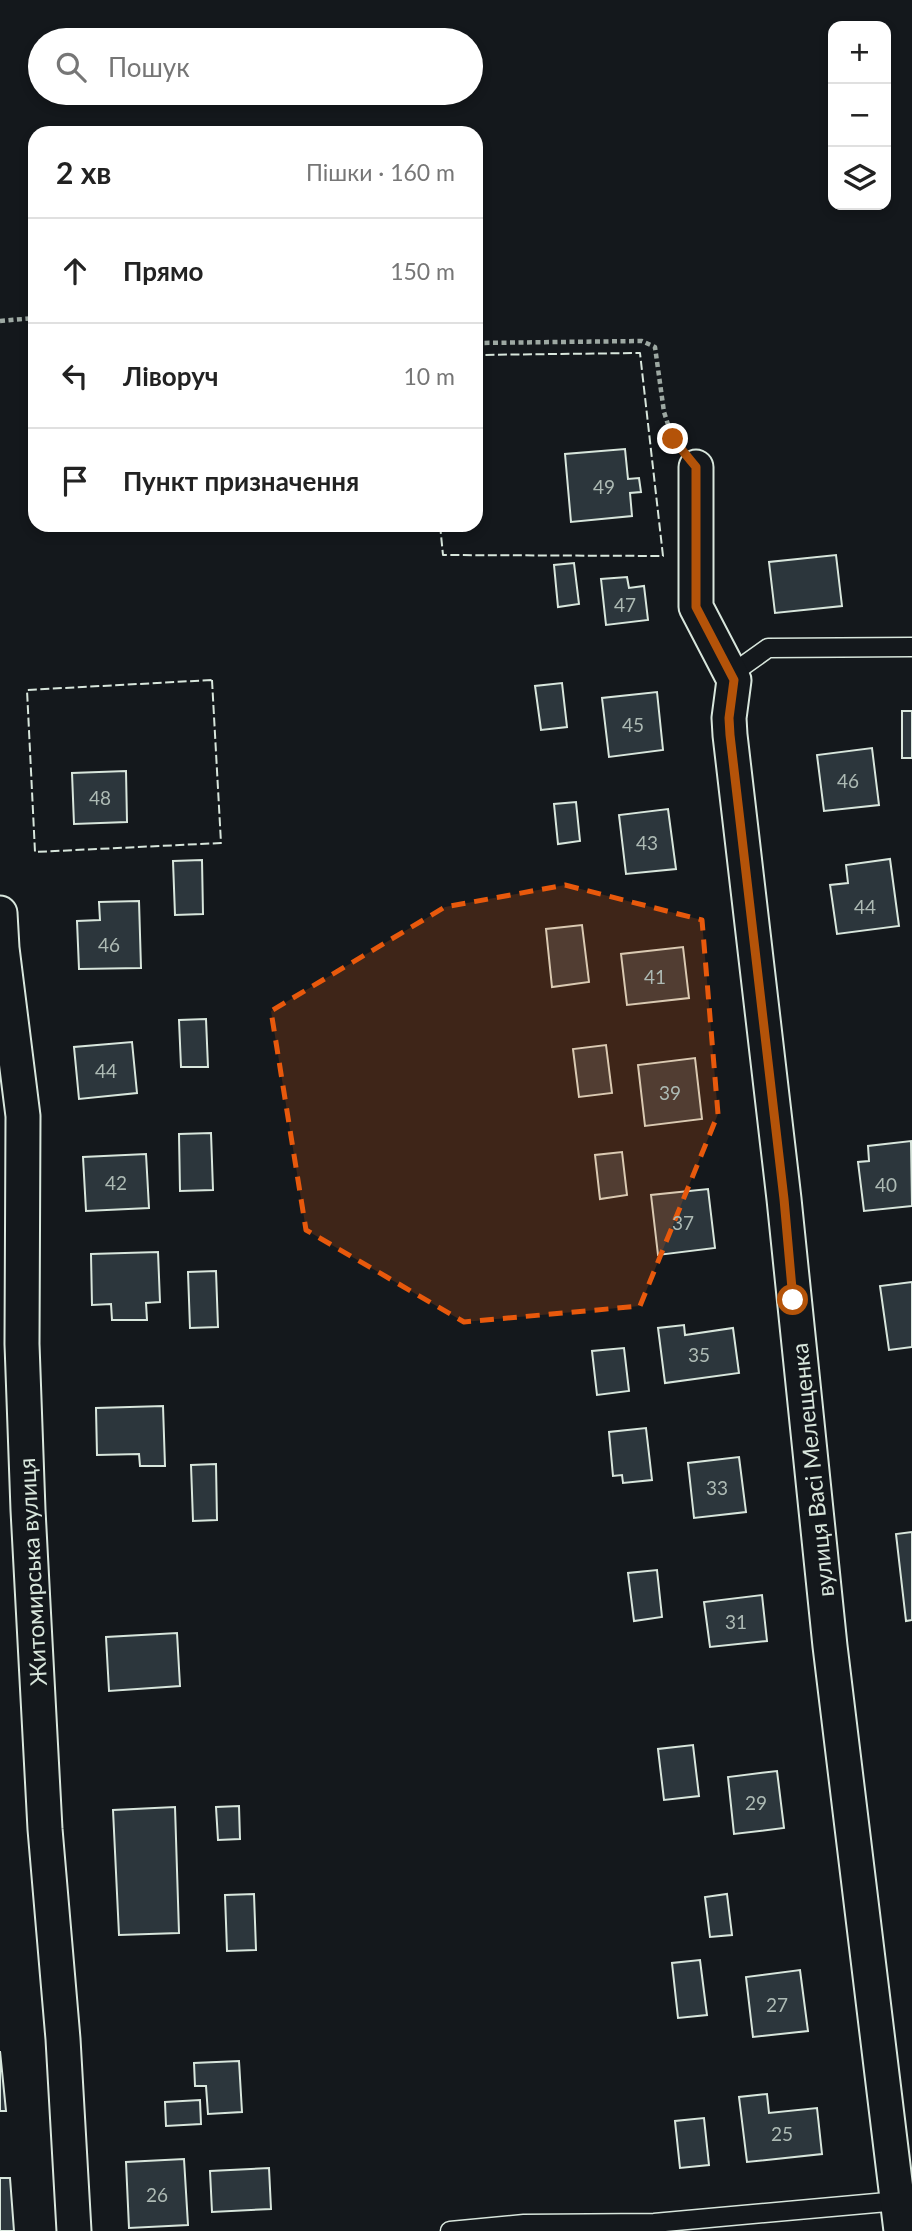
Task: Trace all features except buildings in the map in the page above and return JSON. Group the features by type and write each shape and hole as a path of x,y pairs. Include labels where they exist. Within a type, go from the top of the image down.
{"street":[{"path":"696,467 696,607 734,680"},
{"name":"вулиця Васі Мелещенка","path":"734,680 729,718 730,735 785,1211 830,1646 899,2216"},
{"name":"Житомирська вулиця","path":"0,913 23,1116 22,1344 27,1510 45,1829 63,2039 74,2231"}],"lane":[{"path":"734,680 740,668 768,648 912,647"},
{"path":"450,2231 524,2224 899,2216"}],"path":[{"path":"0,321 28,319"},
{"path":"483,343 642,341 655,347 664,412 673,439 696,467"}],"highlighted area":[{"path":"565,885 702,920 718,1114 640,1306 464,1322 306,1230 271,1011 445,907"}],"fence":[{"path":"441,532 443,555 663,556 640,353 483,355"},
{"path":"212,680 221,843 35,852 27,690 212,680"}],"route":[{"path":"673,439 696,467 696,607 734,680 729,718 730,735 784,1199 793,1300"}]}
